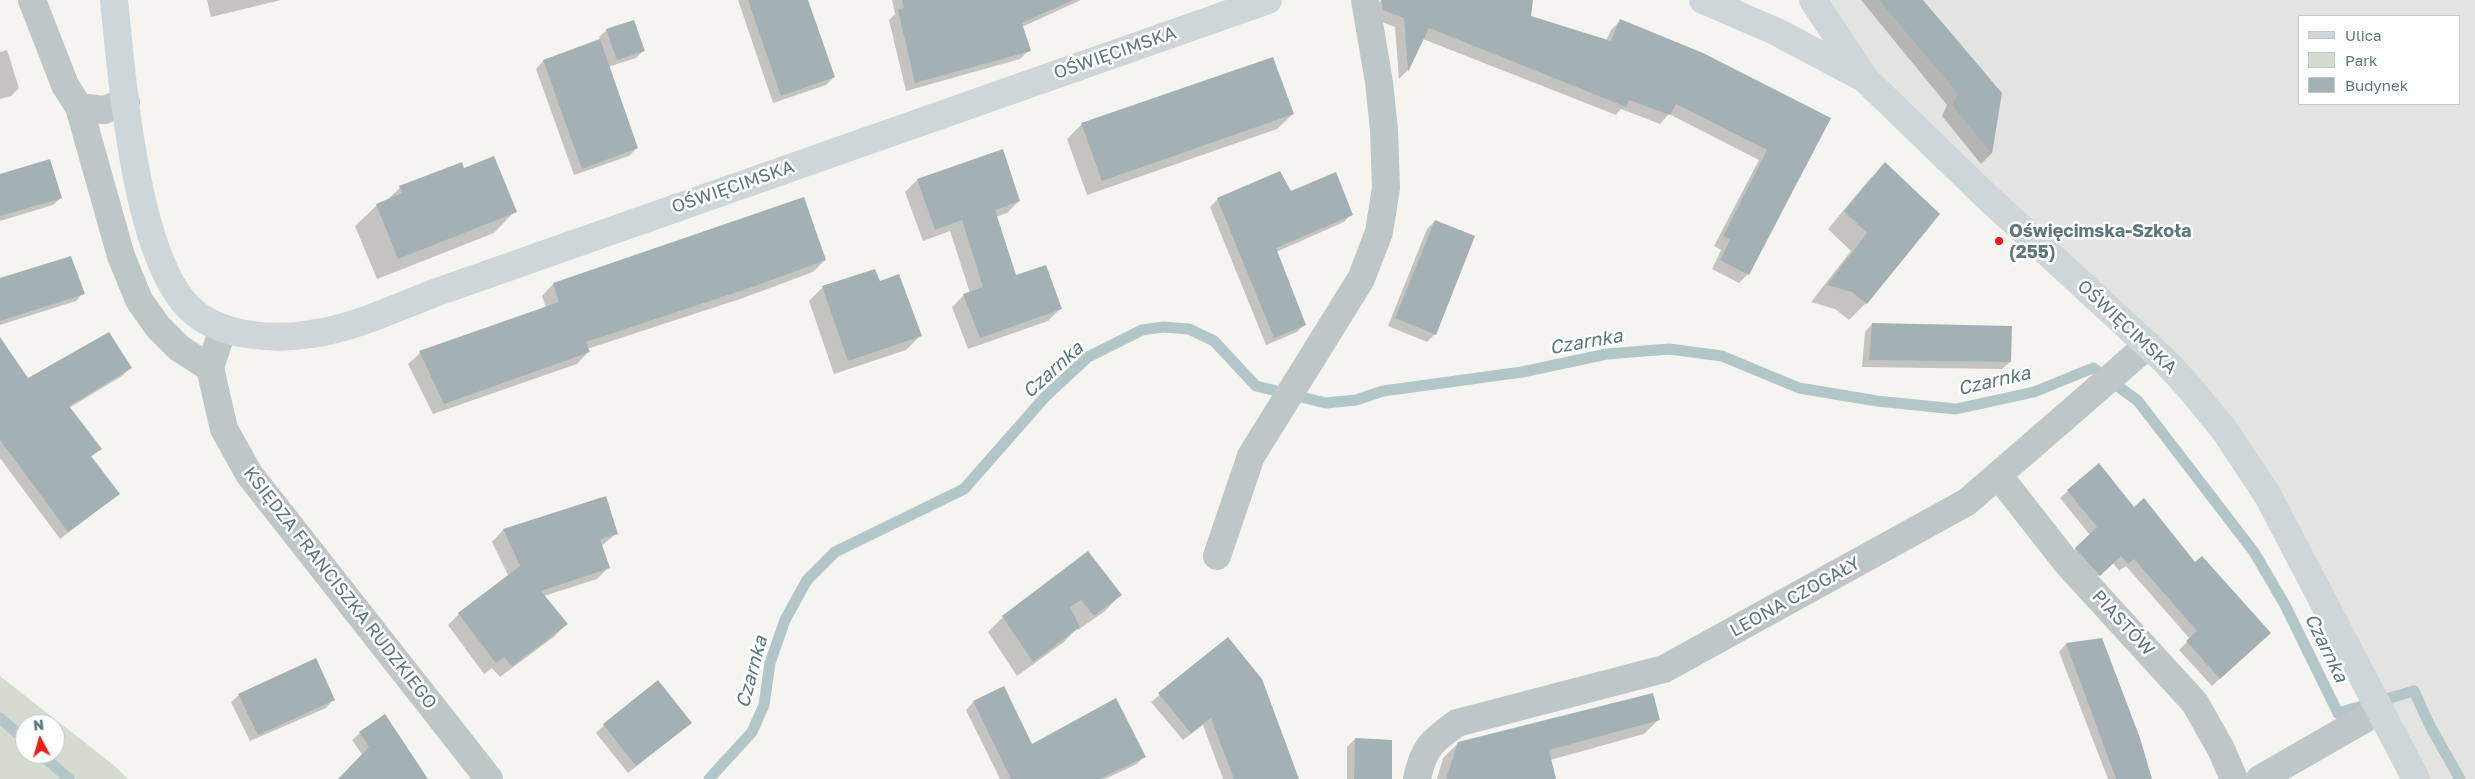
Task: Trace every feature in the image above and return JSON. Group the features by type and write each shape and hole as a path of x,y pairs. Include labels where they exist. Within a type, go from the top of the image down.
{"main road":[{"path":"114,0 126,102"},
{"name":"OŚWIĘCIMSKA","path":"126,102 137,175 154,246 182,299 195,313 223,328 249,334 282,336 311,334 340,328 443,290 1268,0"},
{"name":"OŚWIĘCIMSKA","path":"1703,0 1775,31 1864,78 1965,176 2148,345 2190,387 2248,464 2285,527 2416,779"},
{"path":"1813,0 1864,78"}],"street":[{"path":"32,0 65,85 80,107 121,256 139,300 158,327 179,348 210,368 223,328"},
{"path":"1217,556 1251,456 1361,279 1379,232 1386,188 1384,130 1379,82 1365,0"},
{"path":"80,107 104,110 126,102"},
{"name":"LEONA CZOGAŁY","path":"1417,779 1422,758 1432,741 1457,723 1664,670 1967,502 2148,345"},
{"name":"KSIĘDZA FRANCISZKA RUDZKIEGO","path":"210,368 224,429 248,474 489,779"},
{"name":"PIASTÓW","path":"1998,475 2067,563 2195,703 2221,749 2234,779"},
{"path":"2260,779 2379,709"}],"shaded area":[{"path":"1813,0 2475,0 2475,779 2416,779 2248,464 1986,196"}],"green space":[{"path":"0,676 48,714 15,714 15,764 65,764 65,727 116,767 128,779 0,779"}],"building":[{"path":"748,0 808,0 835,77 781,96"},
{"path":"902,0 1073,0 1022,23 1031,51 915,83 898,10 904,8"},
{"path":"1381,0 1533,0 1531,16 1611,41 1620,19 1703,53 1831,118 1749,275 1720,260 1730,240 1723,236 1767,150 1676,104 1670,115 1629,100 1626,107 1429,28 1408,72 1404,18 1383,10"},
{"path":"1879,0 1923,0 2002,93 1992,154 1952,105 1958,94"},
{"path":"634,20 645,51 617,60 606,29"},
{"path":"600,39 638,148 582,169 543,60"},
{"path":"1273,57 1294,114 1102,181 1081,123"},
{"path":"1003,149 1020,201 995,210 1016,275 1046,265 1062,309 980,338 963,294 983,287 962,220 935,230 917,179"},
{"path":"494,156 517,212 398,259 376,204 402,193 399,186 462,162 464,168"},
{"path":"50,159 62,198 0,216 0,174"},
{"path":"1885,162 1940,214 1867,304 1852,292 1827,285 1867,233 1844,211"},
{"path":"1280,171 1291,191 1336,172 1353,215 1276,248 1306,325 1274,338 1217,198"},
{"path":"804,197 826,260 755,286 586,342 590,352 444,404 419,351 559,302 553,283"},
{"path":"1435,220 1475,236 1436,335 1395,318"},
{"path":"71,256 85,294 0,321 0,278"},
{"path":"875,269 880,281 899,274 922,336 848,361 822,286"},
{"path":"1872,323 2012,326 2011,362 1869,360"},
{"path":"109,332 132,368 69,406 102,449 91,456 120,494 68,532 0,440 0,337 28,378"},
{"path":"2099,463 2134,507 2144,498 2195,562 2202,556 2271,633 2220,679 2186,641 2197,631 2134,559 2128,564 2121,556 2100,576 2075,548 2097,527 2067,490"},
{"path":"606,496 618,534 600,539 610,568 541,591 568,624 512,666 504,657 496,663 458,613 520,566 503,529"},
{"path":"1088,551 1122,595 1094,616 1081,600 1070,607 1080,627 1033,662 1002,616"},
{"path":"1228,637 1262,679 1299,779 1234,779 1211,718 1191,733 1158,693"},
{"path":"2102,638 2140,738 2152,779 2116,779 2066,643"},
{"path":"316,658 335,700 258,735 238,694"},
{"path":"658,680 692,723 636,766 603,724"},
{"path":"1004,686 1032,744 1116,698 1146,757 1099,779 1011,779 973,701"},
{"path":"1653,693 1660,720 1549,750 1556,779 1446,779 1458,742"},
{"path":"385,714 428,779 338,779 369,747 359,732"},
{"path":"1355,738 1392,740 1392,779 1354,779"}],"waterway":[{"name":"Czarnka","path":"709,779 752,732 764,705 770,663 785,620 807,580 835,552 964,489 1045,397 1088,357 1142,330 1163,327 1189,329 1214,341 1256,386 1326,403 1356,400 1383,391 1522,372 1607,354 1669,349 1722,356 1799,388 1877,401 1956,409 2034,392 2093,368 2138,401 2254,552 2285,605 2338,713 2414,691 2430,726 2460,779"},
{"name":"Czarnka","path":"0,718 15,731"},
{"name":"Czarnka","path":"52,764 69,779"}],"place":[{"name":"Oświęcimska-Szkoła (255)","path":"1999,241"}]}
